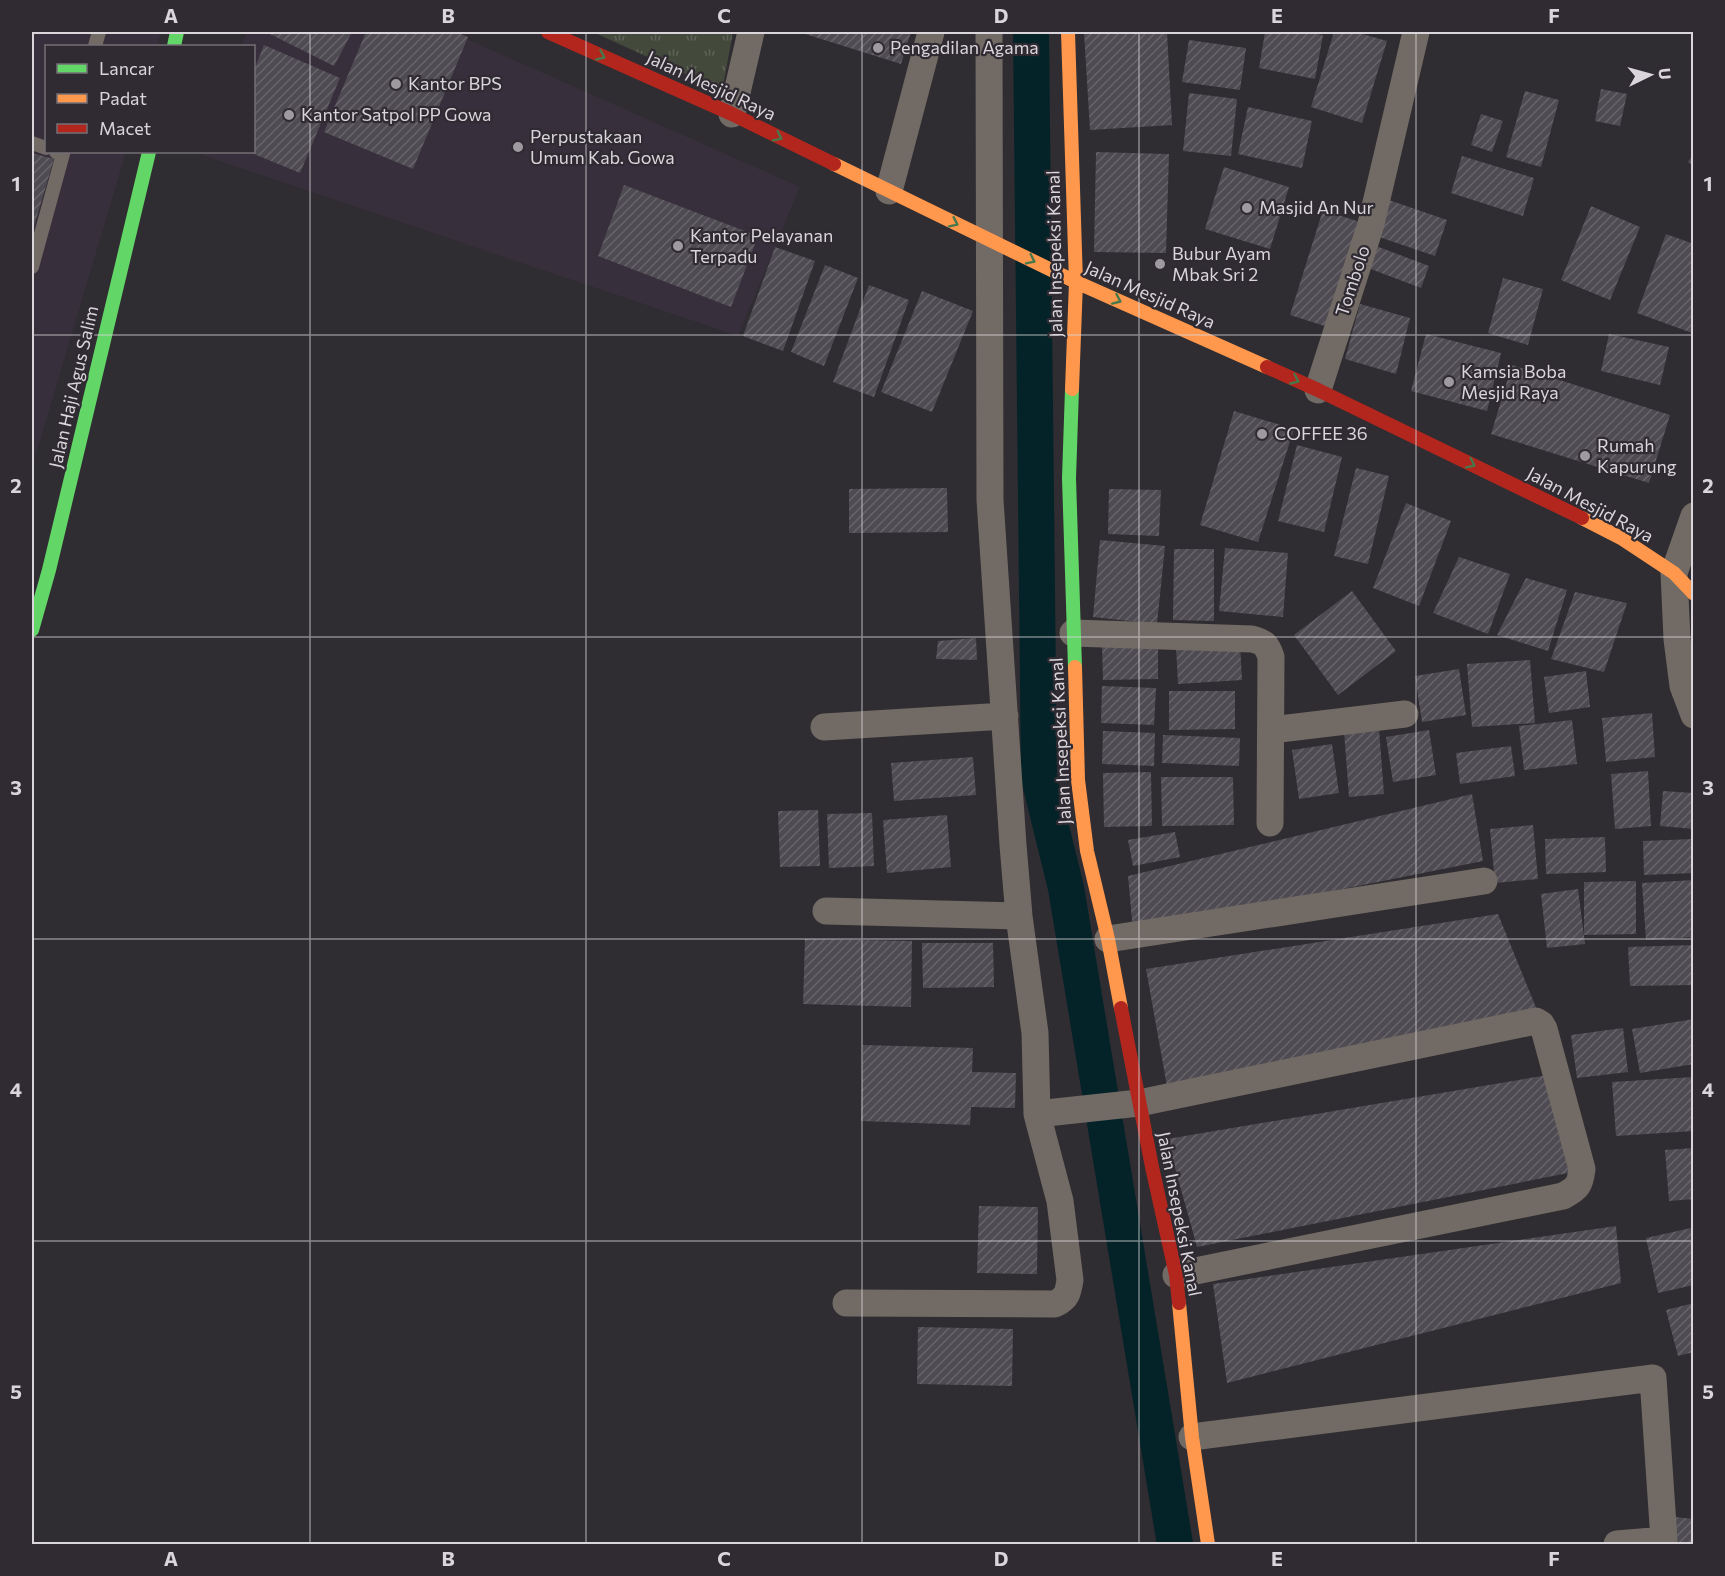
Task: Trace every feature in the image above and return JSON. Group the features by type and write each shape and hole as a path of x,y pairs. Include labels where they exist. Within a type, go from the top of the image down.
{"street":[{"name":"Jalan Mesjid Raya","path":"548,32 732,114 1070,279 1318,390 1621,538 1674,573 1694,594"},
{"path":"732,114 751,32"},
{"path":"889,191 931,32"},
{"path":"846,1303 1055,1305 1064,1300 1068,1293 1070,1280 1060,1202 1043,1114 1012,845 990,500 994,242 989,32"},
{"name":"Jalan Insepeksi Kanal","path":"1068,32 1069,478 1078,780 1087,851 1108,939 1139,1103 1176,1275 1192,1437 1208,1545"},
{"name":"Tombolo","path":"1318,390 1371,224 1416,32"},
{"name":"Jalan Haji Agus Salim","path":"32,630 49,570 149,153"},
{"path":"1694,516 1674,573 1677,639 1683,686 1694,715"},
{"path":"1073,633 1263,641 1271,657 1270,823"},
{"path":"1271,730 1405,714"},
{"path":"824,727 1005,716"},
{"path":"1108,939 1484,881"},
{"path":"826,911 1019,916"},
{"path":"1043,1114 1139,1103 1536,1022 1541,1024 1582,1169 1580,1183 1573,1191 1563,1196 1176,1275"},
{"path":"1192,1437 1653,1378 1664,1540 1617,1545"}],"lane":[{"path":"32,267 61,153"},
{"path":"32,566 49,570"}],"shaded area":[{"path":"32,32 161,32 157,45 45,45 45,153 126,153 32,468"},
{"path":"247,32 451,32 800,187 738,336 202,155 203,153 255,153 255,45 241,45"}],"green space":[{"path":"593,32 733,32 722,91"}],"building":[{"path":"266,32 352,32 334,66"},
{"name":"Kantor BPS","path":"366,32 456,32 468,37 413,169 324,132"},
{"name":"Pengadilan Agama","path":"799,32 911,32 901,64"},
{"path":"1084,32 1167,32 1172,125 1090,130"},
{"path":"1265,32 1306,32 1323,35 1315,79 1259,68"},
{"path":"1334,32 1355,32 1387,41 1362,123 1311,107"},
{"path":"1189,40 1246,48 1240,90 1182,82"},
{"name":"Kantor Satpol PP Gowa","path":"264,45 340,78 300,173 251,153 255,153 255,68"},
{"path":"1601,89 1627,94 1620,126 1595,121"},
{"path":"1525,91 1559,100 1541,167 1506,157"},
{"path":"1189,93 1237,99 1231,156 1183,151"},
{"path":"1248,107 1312,121 1302,168 1238,154"},
{"path":"1481,114 1503,121 1492,152 1471,145"},
{"path":"1096,152 1169,154 1166,253 1094,252"},
{"path":"32,153 54,159 32,233"},
{"path":"1694,153 1694,166 1688,162"},
{"path":"1462,156 1534,178 1523,216 1451,193"},
{"name":"Masjid An Nur","path":"1224,167 1289,187 1270,249 1205,229"},
{"name":"Kantor Pelayanan Terpadu","path":"624,185 758,236 731,307 598,256"},
{"path":"1386,199 1447,220 1435,256 1373,235"},
{"path":"1591,206 1640,227 1610,300 1561,280"},
{"path":"1323,210 1366,224 1334,329 1290,315"},
{"path":"1666,234 1694,244 1694,328 1692,333 1637,313"},
{"path":"1376,246 1429,266 1421,288 1368,268"},
{"path":"775,247 815,261 783,351 743,336"},
{"path":"825,265 858,278 824,366 791,352"},
{"path":"1503,278 1543,289 1528,345 1488,333"},
{"path":"869,285 909,300 874,397 833,382"},
{"path":"922,291 973,311 932,412 881,392"},
{"path":"1360,304 1410,318 1396,374 1345,359"},
{"path":"1426,334 1501,353 1487,411 1411,391"},
{"path":"1609,334 1669,347 1660,385 1601,371"},
{"path":"1512,365 1670,415 1649,483 1491,434"},
{"path":"1234,411 1294,429 1258,542 1200,525"},
{"path":"1297,445 1342,457 1324,532 1278,521"},
{"path":"1356,468 1389,476 1368,564 1334,556"},
{"path":"947,488 948,532 849,533 849,489"},
{"path":"1109,489 1161,490 1159,536 1108,534"},
{"path":"1406,503 1451,521 1419,606 1373,588"},
{"path":"1100,540 1165,546 1157,624 1093,617"},
{"path":"1225,548 1288,553 1283,617 1219,611"},
{"path":"1174,549 1214,549 1214,621 1173,620"},
{"path":"1459,557 1510,574 1488,634 1433,613"},
{"path":"1526,578 1567,590 1548,651 1497,635"},
{"path":"1352,591 1396,651 1338,695 1294,635"},
{"path":"1575,592 1627,603 1604,672 1551,659"},
{"path":"976,638 977,660 936,659 938,641"},
{"path":"1240,643 1242,680 1178,684 1176,647"},
{"path":"1102,647 1158,647 1158,679 1103,680"},
{"path":"1530,660 1535,723 1472,727 1467,664"},
{"path":"1459,669 1466,715 1422,722 1415,676"},
{"path":"1586,671 1590,707 1549,713 1544,677"},
{"path":"1102,686 1156,688 1154,725 1101,723"},
{"path":"1169,691 1235,691 1235,729 1169,730"},
{"path":"1652,713 1655,757 1606,762 1602,718"},
{"path":"1572,720 1577,764 1524,770 1519,726"},
{"path":"1379,729 1384,794 1349,797 1344,731"},
{"path":"1429,730 1436,775 1393,782 1386,737"},
{"path":"1103,731 1155,733 1154,766 1102,764"},
{"path":"1163,735 1240,738 1239,766 1162,763"},
{"path":"1332,744 1339,793 1299,799 1292,750"},
{"path":"1511,746 1515,776 1460,784 1456,753"},
{"path":"973,757 976,795 894,801 891,763"},
{"path":"1648,771 1651,826 1615,829 1611,774"},
{"path":"1151,772 1152,826 1104,827 1103,773"},
{"path":"1161,777 1233,777 1234,825 1162,826"},
{"path":"1663,791 1694,793 1694,829 1660,826"},
{"path":"1472,794 1483,861 1133,931 1128,876"},
{"path":"818,810 820,866 780,867 778,811"},
{"path":"872,813 874,866 829,868 827,814"},
{"path":"947,815 951,867 887,873 883,820"},
{"path":"1533,825 1538,879 1495,883 1490,829"},
{"path":"1175,832 1180,857 1133,866 1128,840"},
{"path":"1605,837 1606,872 1546,874 1545,839"},
{"path":"1694,839 1694,873 1644,875 1643,841"},
{"path":"1694,880 1694,937 1646,940 1642,883"},
{"path":"1636,881 1636,934 1584,935 1584,882"},
{"path":"1578,889 1585,944 1547,948 1541,894"},
{"path":"1498,914 1537,1010 1168,1092 1146,969"},
{"path":"805,939 912,941 911,1007 803,1004"},
{"path":"922,943 993,943 994,987 923,988"},
{"path":"1694,945 1694,985 1630,986 1628,947"},
{"path":"1694,1019 1694,1064 1640,1073 1632,1029"},
{"path":"1623,1028 1628,1072 1577,1078 1571,1035"},
{"path":"863,1045 973,1048 972,1072 1016,1073 1015,1108 971,1107 970,1125 861,1121"},
{"path":"1554,1074 1573,1172 1197,1247 1167,1139"},
{"path":"1694,1077 1694,1131 1616,1136 1612,1082"},
{"path":"1694,1148 1694,1199 1669,1201 1665,1150"},
{"path":"979,1206 1038,1207 1037,1274 977,1273"},
{"path":"1616,1226 1621,1283 1227,1383 1213,1284"},
{"path":"1691,1228 1694,1239 1694,1285 1658,1293 1646,1238"},
{"path":"1694,1303 1694,1352 1678,1356 1666,1310"},
{"path":"918,1327 1013,1329 1012,1386 917,1384"},
{"path":"1675,1517 1694,1519 1694,1544 1672,1544"}],"waterway":[{"path":"1031,32 1039,778 1066,888 1175,1544"}],"traffic: fast":[{"path":"174,45 177,32"},
{"path":"32,630 49,570 149,153"},
{"path":"1072,389 1069,478 1075,667"}],"traffic: slow":[{"path":"1068,32 1076,282 1072,389"},
{"path":"834,164 1076,282 1267,367"},
{"path":"1582,518 1621,538 1674,573 1694,594"},
{"path":"1075,667 1078,780 1087,851 1108,939 1121,1008"},
{"path":"1179,1303 1192,1437 1208,1544"}],"traffic: jam":[{"path":"548,32 732,114 834,164"},
{"path":"1267,367 1582,518"},
{"path":"1121,1008 1176,1275 1179,1303"}],"place":[{"name":"Pengadilan Agama","path":"878,48"},
{"name":"Kantor BPS","path":"396,84"},
{"name":"Kantor Satpol PP Gowa","path":"289,115"},
{"name":"Perpustakaan Umum Kab. Gowa","path":"518,147"},
{"name":"Masjid An Nur","path":"1247,208"},
{"name":"Kantor Pelayanan Terpadu","path":"678,246"},
{"name":"Bubur Ayam Mbak Sri 2","path":"1160,264"},
{"name":"Kamsia Boba Mesjid Raya","path":"1449,382"},
{"name":"COFFEE 36","path":"1262,434"},
{"name":"Rumah Kapurung","path":"1585,456"}]}
